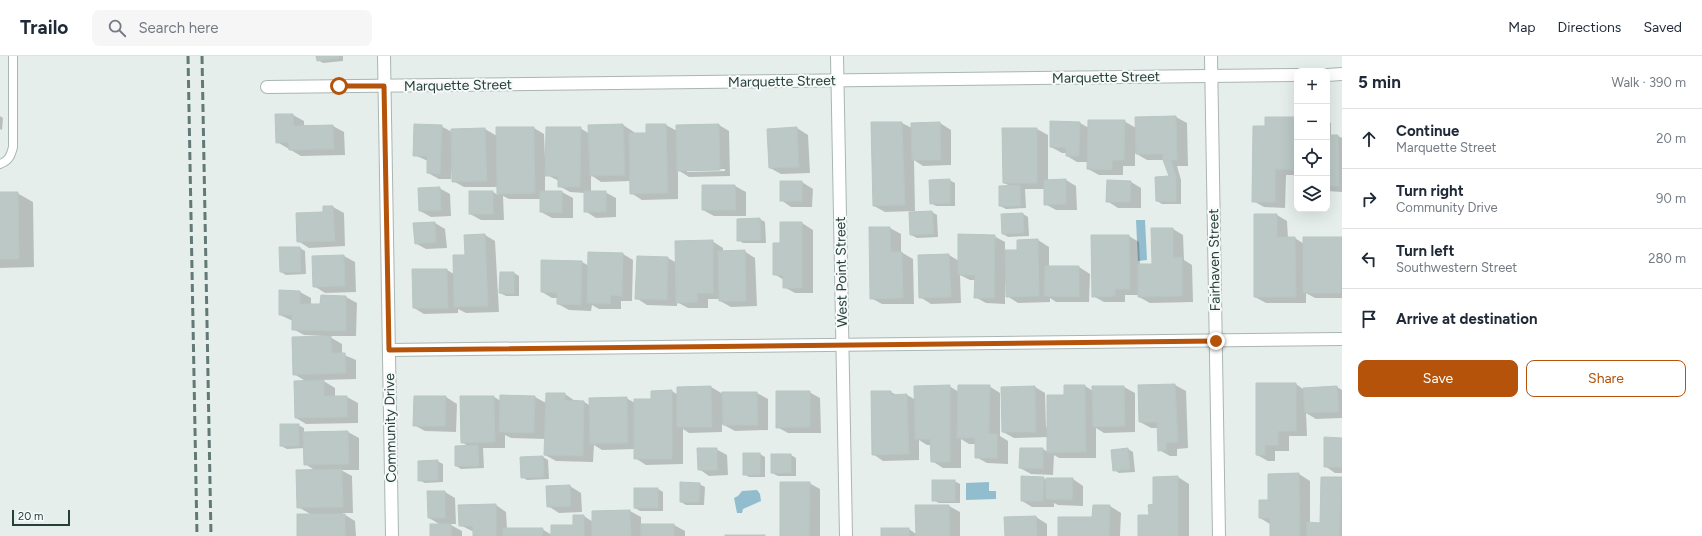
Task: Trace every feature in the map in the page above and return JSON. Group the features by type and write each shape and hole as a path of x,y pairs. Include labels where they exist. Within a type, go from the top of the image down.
{"street":[{"name":"Community Drive","path":"384,56 392,536"},
{"name":"West Point Street","path":"837,56 846,536"},
{"name":"Fairhaven Street","path":"1211,56 1219,536"},
{"path":"1330,75 1342,74"},
{"name":"Marquette Street","path":"267,87 1294,75"},
{"path":"389,350 1342,339"}],"lane":[{"path":"0,164 6,162 11,156 13,146 13,56"}],"water":[{"path":"1136,220 1145,220 1147,260 1138,261"},
{"path":"989,482 989,491 996,491 996,499 966,500 966,483"},
{"path":"757,490 760,494 761,501 743,509 742,513 737,513 734,498 742,491"}],"building":[{"path":"316,56 338,56 339,58 317,61"},
{"path":"275,114 293,114 294,126 333,125 334,149 289,150 288,142 276,143"},
{"path":"1176,116 1177,160 1163,160 1163,154 1136,154 1135,117"},
{"path":"1265,117 1294,117 1293,170 1275,169 1275,202 1252,202 1253,126 1265,126"},
{"path":"1088,120 1125,120 1124,160 1112,160 1112,170 1087,169"},
{"path":"1050,121 1080,122 1079,156 1066,156 1066,148 1050,147"},
{"path":"871,122 902,122 905,205 873,206"},
{"path":"940,122 941,160 912,160 911,123"},
{"path":"414,124 442,125 440,174 427,173 427,156 413,156"},
{"path":"623,124 625,175 590,176 588,125"},
{"path":"646,124 666,124 668,193 630,194 629,133 646,133"},
{"path":"719,124 720,170 677,171 676,125"},
{"path":"496,127 534,127 535,193 497,194"},
{"path":"546,127 581,127 580,187 558,187 558,176 545,176"},
{"path":"797,127 799,167 769,168 767,129"},
{"path":"485,128 487,181 452,182 451,129"},
{"path":"1002,128 1037,128 1037,183 1003,183"},
{"path":"1330,135 1338,135 1339,186 1330,186"},
{"path":"1163,160 1171,160 1176,176 1176,202 1156,201 1155,177 1169,176"},
{"path":"950,179 950,203 930,204 929,180"},
{"path":"1066,179 1066,204 1044,205 1044,180"},
{"path":"1107,180 1131,181 1130,202 1106,202"},
{"path":"780,181 802,181 802,201 780,201"},
{"path":"702,185 735,185 736,210 702,210"},
{"path":"1020,185 1021,206 999,206 999,186"},
{"path":"440,187 441,210 419,211 418,188"},
{"path":"469,191 493,191 493,214 469,214"},
{"path":"540,191 562,191 562,213 540,212"},
{"path":"584,191 606,191 606,212 584,212"},
{"path":"0,192 18,192 19,259 0,259"},
{"path":"323,206 333,206 335,241 297,242 296,213 323,212"},
{"path":"932,211 934,234 910,235 909,212"},
{"path":"1023,213 1024,233 1002,234 1001,214"},
{"path":"1254,214 1277,214 1277,237 1295,237 1296,297 1254,297"},
{"path":"760,218 761,240 737,241 737,219"},
{"path":"435,222 436,242 415,244 413,223"},
{"path":"780,222 802,222 802,288 783,288 783,275 773,275 773,243 780,243"},
{"path":"869,227 890,227 891,252 902,252 903,298 870,299"},
{"path":"1151,228 1173,228 1173,258 1182,257 1182,296 1138,297 1138,264 1152,264"},
{"path":"485,234 488,306 454,307 453,255 465,255 464,235"},
{"path":"958,234 995,235 994,298 974,298 975,275 958,275"},
{"path":"1091,235 1129,235 1130,289 1115,289 1115,296 1092,297"},
{"path":"1303,237 1342,237 1341,293 1303,293"},
{"path":"1038,239 1039,296 1006,297 1005,250 1017,250 1017,240"},
{"path":"713,240 713,293 697,293 697,302 676,303 675,241"},
{"path":"279,247 300,247 301,272 280,272"},
{"path":"745,250 746,301 719,301 718,251"},
{"path":"588,252 623,253 622,296 611,295 610,304 587,303"},
{"path":"949,254 951,297 919,298 918,255"},
{"path":"344,255 345,286 313,287 312,256"},
{"path":"637,256 668,257 667,300 635,299"},
{"path":"541,260 582,261 581,305 557,304 557,293 541,292"},
{"path":"1045,266 1079,266 1079,297 1044,296"},
{"path":"412,269 447,269 448,308 413,308"},
{"path":"500,272 514,272 514,294 499,293"},
{"path":"279,290 300,291 300,304 320,304 321,295 346,296 346,331 292,330 292,315 279,315"},
{"path":"331,336 332,353 345,353 346,373 293,375 292,337"},
{"path":"324,380 324,396 347,396 347,417 295,418 294,381"},
{"path":"1256,383 1296,383 1296,431 1278,431 1278,445 1265,445 1265,455 1256,455"},
{"path":"1175,384 1178,442 1166,443 1166,450 1158,451 1157,422 1139,422 1138,385"},
{"path":"950,385 950,462 931,462 930,439 915,439 914,386"},
{"path":"958,385 990,385 989,434 997,434 997,458 975,458 975,438 957,438"},
{"path":"1064,385 1085,385 1086,452 1047,453 1047,395 1064,395"},
{"path":"711,386 712,427 677,427 677,387"},
{"path":"1035,386 1036,432 1002,432 1001,387"},
{"path":"1092,386 1124,386 1125,426 1093,427"},
{"path":"1337,386 1339,412 1305,413 1303,388"},
{"path":"672,390 672,459 634,459 634,399 651,399 651,391"},
{"path":"776,391 810,391 810,427 776,428"},
{"path":"871,391 891,391 891,395 907,394 909,454 872,455"},
{"path":"722,392 757,392 758,425 723,425"},
{"path":"546,393 565,393 565,400 584,401 583,456 544,455"},
{"path":"500,395 535,396 534,433 499,432"},
{"path":"414,396 446,396 445,426 413,426"},
{"path":"460,396 494,396 495,442 461,443"},
{"path":"627,397 628,443 590,444 589,398"},
{"path":"280,424 299,424 299,446 280,446"},
{"path":"348,431 349,464 304,465 303,432"},
{"path":"1324,437 1342,438 1342,467 1324,467"},
{"path":"478,445 479,466 455,466 455,446"},
{"path":"697,448 717,448 717,470 698,470"},
{"path":"1020,448 1043,448 1043,469 1019,468"},
{"path":"1128,448 1130,469 1113,471 1111,450"},
{"path":"743,453 760,453 760,475 743,475"},
{"path":"771,454 791,454 791,473 771,473"},
{"path":"543,456 544,477 521,478 520,457"},
{"path":"438,460 438,480 418,481 418,461"},
{"path":"342,469 343,507 297,508 296,470"},
{"path":"1299,473 1300,536 1270,536 1270,518 1259,518 1259,500 1268,500 1268,474"},
{"path":"1021,476 1044,477 1043,501 1021,501"},
{"path":"1178,476 1178,536 1138,536 1138,515 1149,515 1148,505 1153,504 1153,477"},
{"path":"1321,477 1342,477 1339,536 1307,536 1307,522 1320,523"},
{"path":"1046,478 1073,478 1072,500 1046,499"},
{"path":"932,480 955,480 955,501 932,501"},
{"path":"680,482 700,483 699,502 680,502"},
{"path":"780,482 810,482 809,536 780,536"},
{"path":"570,485 571,506 547,507 546,486"},
{"path":"634,488 658,488 658,508 634,508"},
{"path":"427,491 445,491 445,518 428,518"},
{"path":"496,504 496,536 473,536 473,526 459,526 458,505"},
{"path":"915,505 949,505 950,536 916,536"},
{"path":"1093,505 1110,505 1109,536 1058,536 1058,517 1092,517"},
{"path":"630,510 631,536 592,536 592,511"},
{"path":"297,514 345,514 345,536 297,536"},
{"path":"573,515 584,515 584,536 551,536 551,525 573,525"},
{"path":"1036,516 1037,536 1005,536 1004,517"},
{"path":"430,524 451,524 451,536 430,536"},
{"path":"641,524 674,524 674,536 641,536"},
{"path":"503,528 543,528 542,536 503,536"},
{"path":"881,528 909,528 909,536 881,536"},
{"path":"765,535 765,536 725,536"}],"railway":[{"path":"188,56 197,536"},
{"path":"202,56 211,536"}],"route":[{"path":"339,86 384,86 389,350 1216,341"}]}
